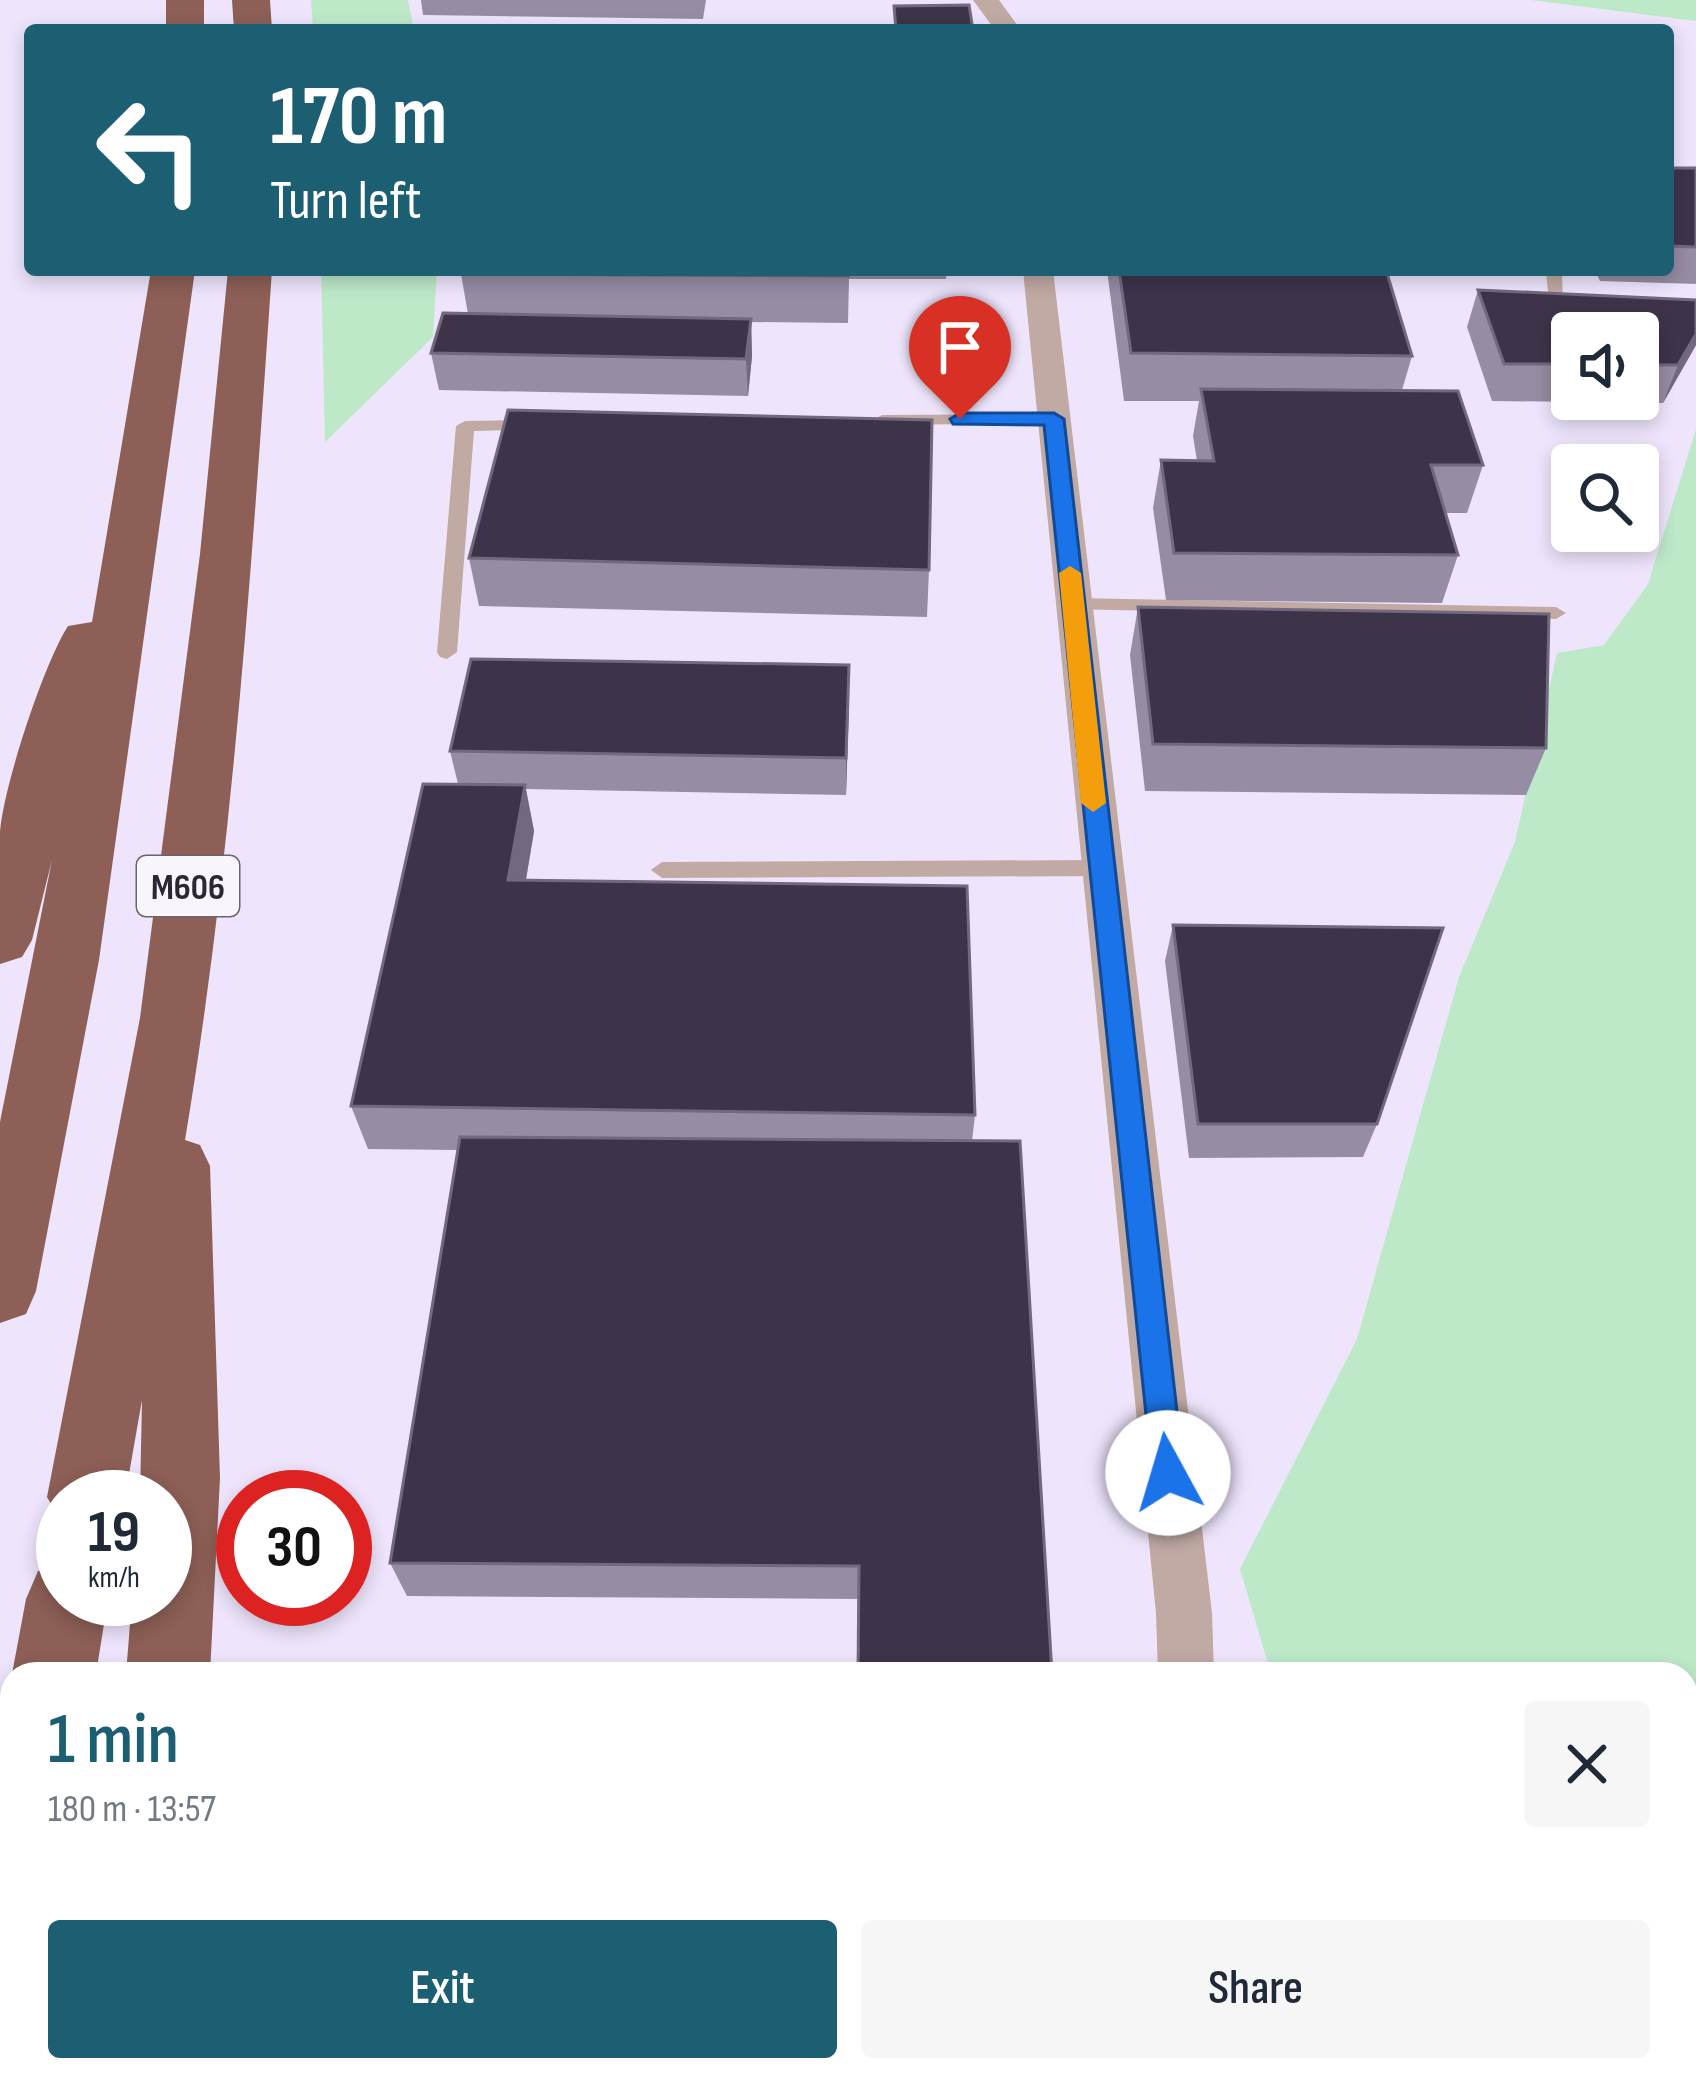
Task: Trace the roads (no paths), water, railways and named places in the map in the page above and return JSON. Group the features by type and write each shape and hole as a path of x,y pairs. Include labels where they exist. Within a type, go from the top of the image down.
{"highway":[{"name":"M606","path":"0,1292 67,960 172,276"},
{"name":"M606","path":"91,1470 173,1018 226,554 249,276"},
{"name":"M606","path":"0,940 63,704 141,496"},
{"name":"M606","path":"169,1662 181,1478 173,1018"},
{"path":"55,1662 63,1626"}],"street":[{"path":"1039,276 1184,1612 1186,1662"}],"lane":[{"path":"1555,276 1557,304"},
{"path":"867,420 1054,419"},
{"path":"447,652 465,426 560,424"},
{"path":"1073,604 1556,613"},
{"path":"662,870 1100,868"}]}
